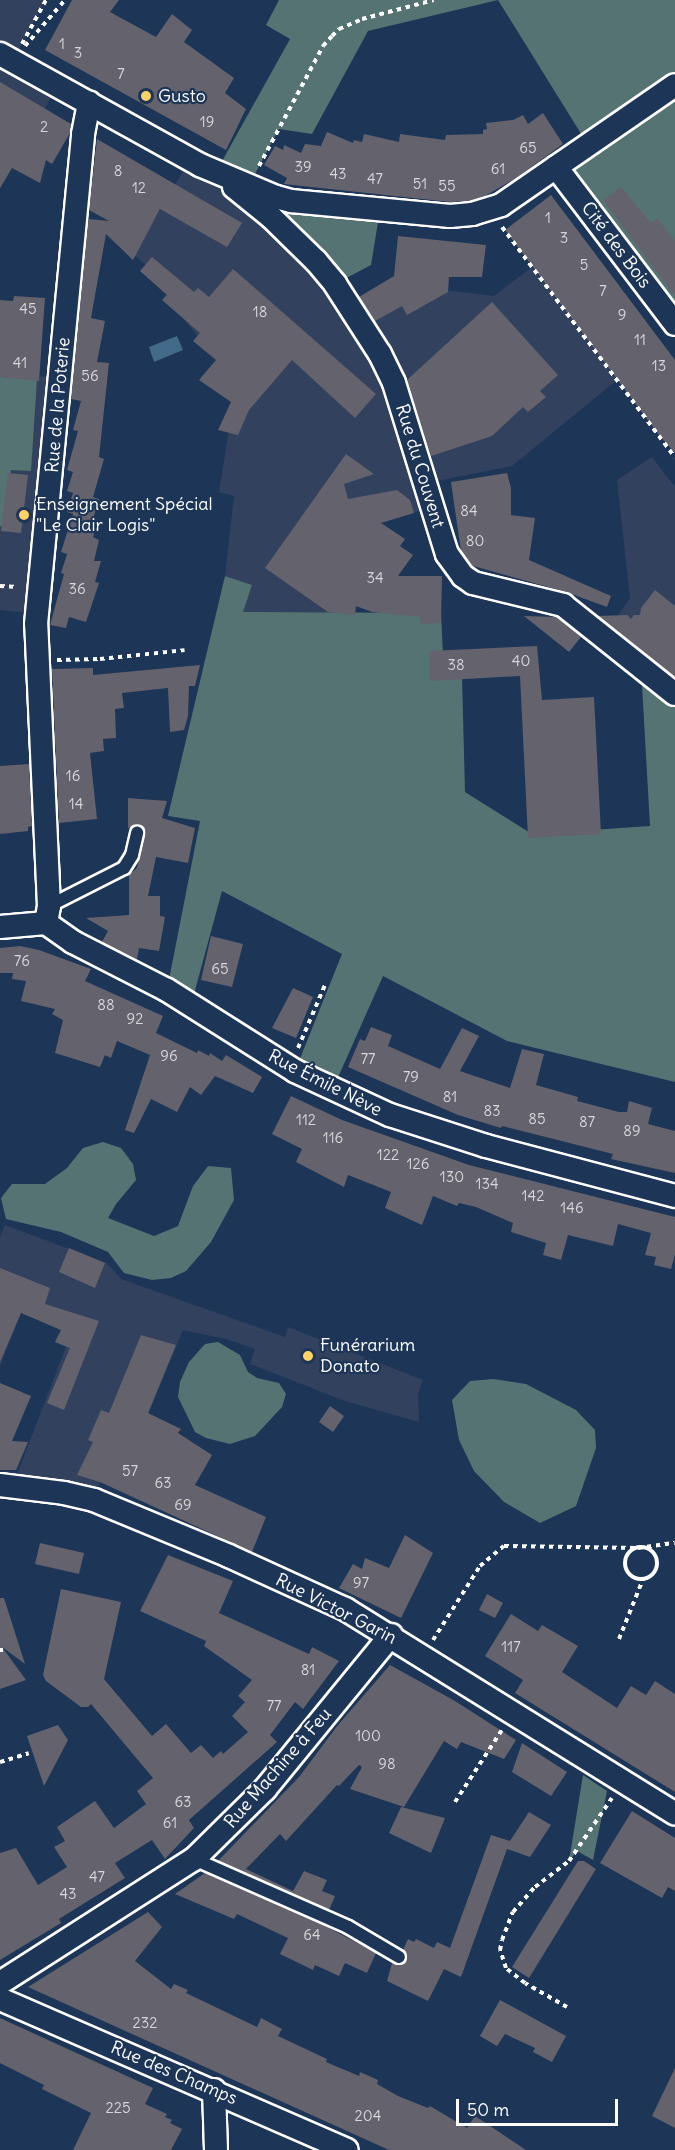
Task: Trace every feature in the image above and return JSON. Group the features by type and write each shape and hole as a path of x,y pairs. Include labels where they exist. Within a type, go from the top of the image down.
{"street":[{"name":"Rue du Couvent","path":"6,57 216,172 291,201 450,216 489,210 512,198 675,85"},
{"name":"Rue de la Poterie","path":"47,914 36,614 56,431 83,134 89,103"},
{"name":"Cité des Bois","path":"556,167 675,324"},
{"name":"Rue du Couvent","path":"216,172 271,217 316,261 335,284 380,354 394,383 447,554 463,576 473,583 563,605 675,694"},
{"path":"0,927 47,914"},
{"name":"Rue Émile Nève","path":"47,914 74,942 167,990 289,1068 332,1091 390,1115 486,1146 675,1196"},
{"name":"Rue Victor Garin","path":"0,1485 64,1493 118,1509 345,1609 391,1635 675,1814"},
{"name":"Rue Machine à Feu","path":"0,1983 194,1859 265,1789 391,1635"},
{"name":"Rue des Champs","path":"0,1998 348,2150"},
{"path":"214,2090 216,2150"}],"lane":[{"path":"47,914 124,868 132,855 137,833"},
{"path":"194,1859 348,1927 399,1957"}],"path":[{"path":"6,57 46,0"},
{"path":"6,57 64,0"},
{"path":"249,185 323,46 339,29 362,19 435,0"},
{"path":"489,210 675,457"},
{"path":"36,660 100,659 185,650"},
{"path":"289,1068 325,985"},
{"path":"643,1579 632,1577 625,1563 628,1553 638,1548 675,1543"},
{"path":"423,1656 480,1566 497,1550 522,1545 647,1549 656,1561 655,1571 643,1579 619,1639"},
{"path":"455,1802 513,1712"},
{"path":"0,1762 29,1753"},
{"path":"567,2007 525,1983 506,1968 500,1950 502,1940 513,1912 536,1887 569,1861 623,1781"}],"shaded area":[{"path":"0,0 46,0 13,60 58,85 0,189"},
{"path":"190,159 216,172 363,326 403,302 443,290 494,296 532,267 617,380 512,466 426,483 433,507 386,520 382,517 333,612 242,612 252,586 225,576 234,496 219,492 234,398 216,360 177,310 163,298 172,288 134,255"},
{"path":"177,336 183,350 154,362 149,347"},
{"name":"Enseignement Spécial \"Le Clair Logis\"","path":"0,373 61,378 36,614 0,610"},
{"path":"652,457 675,487 675,694 603,637 630,598 617,480"},
{"name":"Funérarium Donato","path":"5,1225 107,1263 121,1279 285,1337 288,1327 423,1380 418,1393 419,1422 345,1401 250,1364 255,1349 226,1339 183,1330 143,1427 119,1448 96,1490 16,1477 66,1347 55,1342 61,1330 46,1324 51,1313 24,1306 0,1366 0,1237"}],"green space":[{"path":"279,0 498,0 368,31 312,134 279,129 249,185 380,210 371,265 335,284 216,172 290,39 266,25"},
{"path":"498,0 675,0 675,324 556,167 588,145"},
{"path":"0,377 37,379 31,471 11,470 4,527 0,526"},
{"path":"225,576 252,585 243,612 441,613 444,676 462,676 465,792 532,834 650,826 641,667 675,694 675,1082 507,1041 383,976 332,1091 295,1071 342,954 222,891 191,1005 167,990 200,821 168,816"},
{"path":"103,1142 121,1148 133,1164 136,1180 116,1204 108,1218 154,1236 178,1226 193,1186 208,1166 231,1168 234,1200 211,1242 186,1271 171,1278 152,1280 124,1273 108,1252 61,1232 6,1219 1,1198 12,1184 45,1184 67,1168 83,1148"},
{"path":"218,1342 240,1355 248,1372 257,1378 279,1383 286,1394 282,1407 255,1436 230,1444 206,1438 195,1432 178,1397 180,1382 189,1362 205,1344"},
{"path":"493,1379 526,1384 576,1410 595,1430 596,1448 576,1506 540,1523 504,1502 474,1471 459,1440 452,1400 470,1381"},
{"path":"583,1775 607,1791 593,1860 577,1851 569,1861"}],"building":[{"path":"72,0 119,0 110,12 156,37 172,14 192,30 184,42 234,78 225,93 246,109 226,150 45,50"},
{"path":"0,82 71,124 70,133 52,164 46,160 40,183 12,168 0,188"},
{"path":"543,113 563,144 516,178 485,196 469,201 450,202 284,184 287,178 264,165 275,146 283,150 284,145 301,153 305,144 321,146 327,132 353,143 354,140 362,142 364,134 399,142 400,134 445,140 446,135 483,134 483,130 487,129 486,123 513,120 523,115 528,124"},
{"path":"97,139 242,223 227,247 160,209 133,260 106,234 91,318 105,321 97,362 109,363 99,457 104,459 93,497 99,499 93,519 99,520 93,537 99,540 94,561 101,561 95,582 99,583 86,622 69,617 66,628 50,625 64,574 61,573 67,554 61,552 73,514 67,512 73,493 67,491 73,472 67,470 78,431 73,430 81,401 71,399 88,219 109,221 89,210"},
{"path":"621,187 651,223 657,218 675,241 675,296 603,200"},
{"path":"551,195 675,360 675,453 659,435 505,230"},
{"path":"398,236 486,245 482,277 449,277 448,292 407,315 402,306 375,321 359,297 394,276"},
{"path":"152,257 194,292 198,288 209,297 233,269 376,394 355,418 292,360 249,410 238,435 218,430 231,402 199,380 216,360 193,341 200,333 162,300 167,295 140,271"},
{"path":"14,296 45,298 39,381 0,377 0,300 13,301"},
{"path":"492,302 558,375 540,391 546,397 528,412 523,407 492,436 431,456 407,380"},
{"path":"346,454 374,474 344,484 348,499 397,490 410,500 414,513 381,523 405,539 400,546 413,555 398,576 442,576 441,623 421,624 420,617 372,612 356,606 355,615 328,612 265,568"},
{"path":"8,473 28,475 21,533 1,531"},
{"path":"507,473 511,488 511,515 535,518 529,560 611,596 607,607 566,592 473,566 461,551 451,482"},
{"path":"655,590 675,606 675,677 598,616 627,615 631,619 634,615 640,615 641,608"},
{"path":"524,616 557,617 581,637 569,652"},
{"path":"537,646 542,700 594,697 601,834 528,838 520,676 430,681 429,651"},
{"path":"200,665 195,686 189,686 188,716 184,730 170,732 168,688 122,693 124,708 115,709 116,738 103,739 104,751 90,753 97,819 59,823 52,669 93,668 93,675"},
{"path":"29,764 32,826 28,827 28,831 0,834 0,766"},
{"path":"128,798 167,801 162,818 195,828 188,863 156,857 148,896 160,896 160,916 165,917 159,951 139,948 137,959 102,942 108,931 86,918 129,915 129,875 137,868 145,834 139,825 128,828"},
{"path":"211,936 243,944 232,987 201,980"},
{"path":"20,946 39,950 91,969 85,981 163,1016 156,1033 197,1053 198,1050 209,1056 210,1053 222,1061 226,1055 262,1077 253,1093 215,1076 201,1095 190,1087 177,1112 151,1099 134,1133 125,1130 150,1055 117,1041 111,1058 105,1055 100,1067 55,1053 63,1020 52,1014 55,1009 21,1001 26,981 12,979 13,973 0,973 0,948"},
{"path":"293,988 313,997 296,1038 272,1028"},
{"path":"371,1027 392,1035 388,1046 440,1069 462,1028 479,1036 460,1071 510,1088 522,1049 544,1054 536,1085 578,1097 577,1101 619,1112 627,1112 629,1101 652,1108 648,1124 675,1131 675,1173 611,1159 613,1154 502,1126 501,1128 458,1115 348,1067 360,1039 365,1041"},
{"path":"291,1096 342,1120 469,1165 675,1217 675,1254 671,1269 654,1265 656,1257 645,1255 651,1233 618,1224 613,1246 568,1235 561,1260 543,1255 546,1243 511,1232 513,1223 476,1207 459,1203 457,1206 433,1196 422,1225 385,1208 391,1192 348,1175 344,1187 296,1162 302,1149 272,1134"},
{"path":"69,1248 105,1263 95,1288 59,1272"},
{"path":"0,1268 50,1288 45,1304 99,1321 64,1410 47,1403 70,1348 55,1342 61,1330 21,1313 0,1362"},
{"path":"141,1335 176,1345 148,1413 181,1429 178,1433 212,1455 195,1485 266,1517 252,1552 100,1482 77,1475 93,1442 88,1440 101,1410 109,1413"},
{"path":"0,1383 31,1396 12,1441 28,1442 16,1470 0,1470"},
{"path":"330,1406 344,1416 333,1432 319,1422"},
{"path":"405,1535 433,1553 401,1618 339,1588 353,1564 362,1569 365,1558 389,1568"},
{"path":"40,1543 84,1553 79,1574 35,1564"},
{"path":"168,1555 233,1581 219,1613 309,1654 312,1647 339,1661 303,1709 295,1702 270,1735 277,1742 189,1820 194,1828 165,1859 152,1840 115,1863 125,1878 59,1919 61,1923 0,1960 0,1853 16,1848 38,1885 67,1867 54,1847 65,1841 57,1827 95,1801 114,1828 146,1804 137,1791 153,1778 91,1704 88,1707 81,1707 46,1681 43,1675 61,1589 121,1602 104,1679 152,1736 166,1724 191,1753 201,1745 213,1758 221,1751 223,1754 248,1732 232,1716 245,1702 238,1696 252,1680 204,1646 206,1641 140,1611"},
{"path":"487,1594 503,1603 495,1618 479,1610"},
{"path":"0,1598 4,1598 25,1664 2,1647 26,1680 0,1689"},
{"path":"511,1614 538,1631 542,1625 578,1646 562,1672 617,1708 631,1686 646,1695 655,1681 675,1694 675,1792 515,1693 523,1680 485,1656"},
{"path":"390,1665 455,1701 516,1740 504,1759 461,1742 457,1749 444,1741 404,1807 350,1789 362,1767 359,1765 339,1786 337,1785 286,1841 280,1834 246,1869 293,1891 304,1871 327,1880 322,1891 335,1896 329,1910 218,1861 299,1777 338,1725"},
{"path":"58,1725 68,1740 44,1786 27,1736"},
{"path":"522,1743 567,1772 551,1796 512,1772"},
{"path":"401,1807 445,1818 431,1853 389,1833"},
{"path":"632,1811 675,1838 675,1891 668,1887 662,1898 600,1863"},
{"path":"529,1812 551,1825 530,1857 507,1849 461,1977 444,1969 428,2001 387,1981 392,1963 400,1965 406,1961 406,1953 403,1950 408,1939 414,1942 416,1939 434,1948 437,1942 450,1948 491,1835 510,1841"},
{"path":"578,1861 584,1861 596,1869 529,1978 512,1967"},
{"path":"205,1873 323,1925 376,1953 367,1973 345,1963 339,1976 315,1965 313,1970 280,1954 288,1938 237,1914 234,1919 175,1894"},
{"path":"148,1912 162,1927 135,1961 171,1989 174,1984 188,1990 186,1993 257,2027 261,2018 282,2029 278,2036 327,2059 326,2062 359,2076 360,2072 378,2080 377,2084 398,2096 428,2108 430,2106 467,2128 475,2116 526,2150 389,2150 28,1987"},
{"path":"500,2000 566,2036 552,2062 533,2052 535,2048 505,2034 497,2046 480,2036"},
{"path":"0,2018 153,2088 145,2104 167,2114 165,2117 172,2120 170,2123 182,2129 171,2150 73,2150 91,2113 42,2089 44,2085 0,2063"},
{"path":"675,2068 675,2128 652,2116"}],"place":[{"name":"Gusto","path":"146,96"},
{"name":"Enseignement Spécial \"Le Clair Logis\"","path":"24,515"},
{"name":"Funérarium Donato","path":"308,1356"}]}
